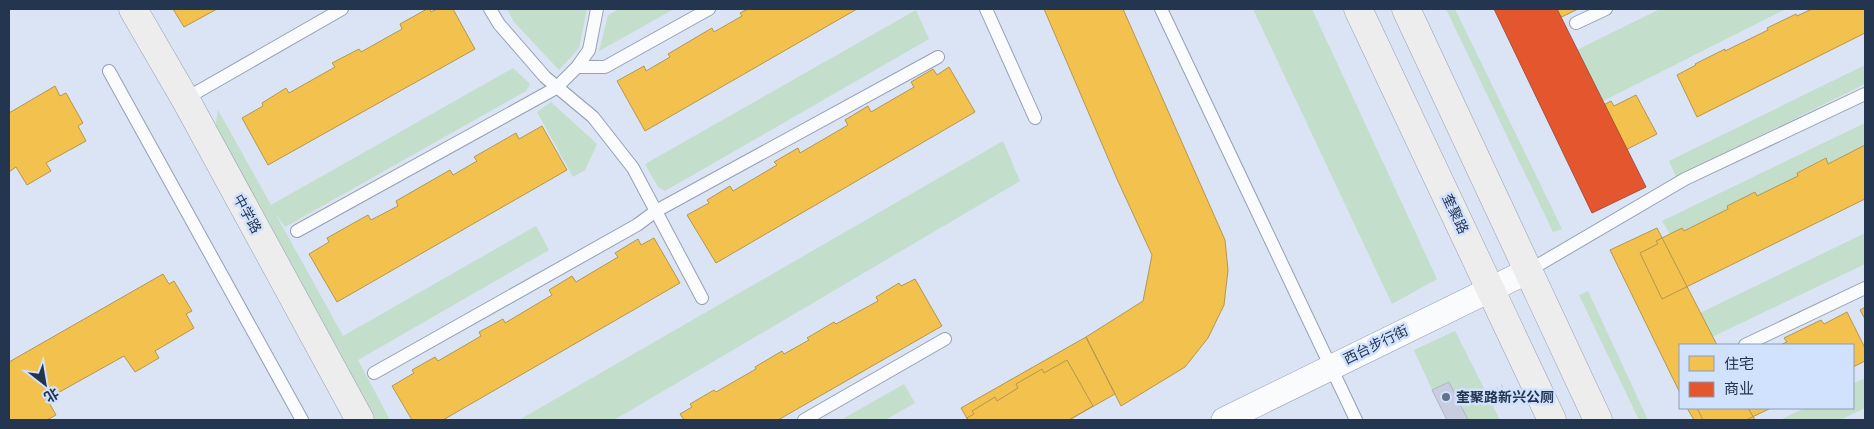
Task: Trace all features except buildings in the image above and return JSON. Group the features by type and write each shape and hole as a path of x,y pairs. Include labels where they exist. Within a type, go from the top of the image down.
{"main road":[{"name":"中学路","path":"133,9 185,99 360,420"},
{"name":"奎聚路","path":"1358,9 1552,420"},
{"path":"1406,9 1598,420"}],"street":[{"name":"西台步行街","path":"1224,420 1528,272"}],"lane":[{"path":"185,99 342,9"},
{"path":"490,9 499,24 544,77 593,117 633,168 702,298"},
{"path":"297,231 556,88 577,67 589,50 597,9"},
{"path":"577,67 605,67 709,9"},
{"path":"986,9 1035,118"},
{"path":"1161,9 1356,420"},
{"path":"1576,24 1606,9"},
{"path":"374,373 637,225 656,211 938,57"},
{"path":"108,71 302,420"},
{"path":"1528,272 1685,179 1865,94"},
{"path":"1747,344 1865,288"},
{"path":"804,420 945,340"}],"path":[{"path":"1460,404 1530,374"}],"green space":[{"path":"507,9 587,9 579,48 559,70 514,22"},
{"path":"619,9 674,9 599,51 608,15"},
{"path":"1253,9 1312,9 1437,279 1392,304"},
{"path":"1446,9 1455,9 1562,229 1553,232"},
{"path":"1660,9 1786,9 1603,101 1577,50"},
{"path":"916,10 929,39 665,191 658,187 645,164"},
{"path":"1865,65 1865,84 1676,177 1669,161"},
{"path":"513,68 530,84 526,91 285,227 275,213 343,336 536,226 549,250 358,360 390,420 375,420 215,130 218,110 271,205"},
{"path":"551,102 597,144 585,170 573,177 537,112"},
{"path":"1865,123 1865,145 1828,164 1825,158 1797,172 1798,176 1757,196 1755,192 1727,206 1728,209 1684,231 1682,228 1670,234 1662,221"},
{"path":"1003,141 1020,181 614,420 519,420"},
{"path":"1865,233 1865,264 1712,337 1700,313"},
{"path":"1588,291 1648,420 1639,420 1579,295"},
{"path":"1455,331 1500,420 1468,420 1449,382 1432,390 1414,350"},
{"path":"1865,378 1865,408 1840,420 1780,420 1803,409 1854,409 1854,384"},
{"path":"904,384 915,403 885,420 841,420"}],"place":[{"name":"奎聚路新兴公厕","path":"1446,397"}]}
